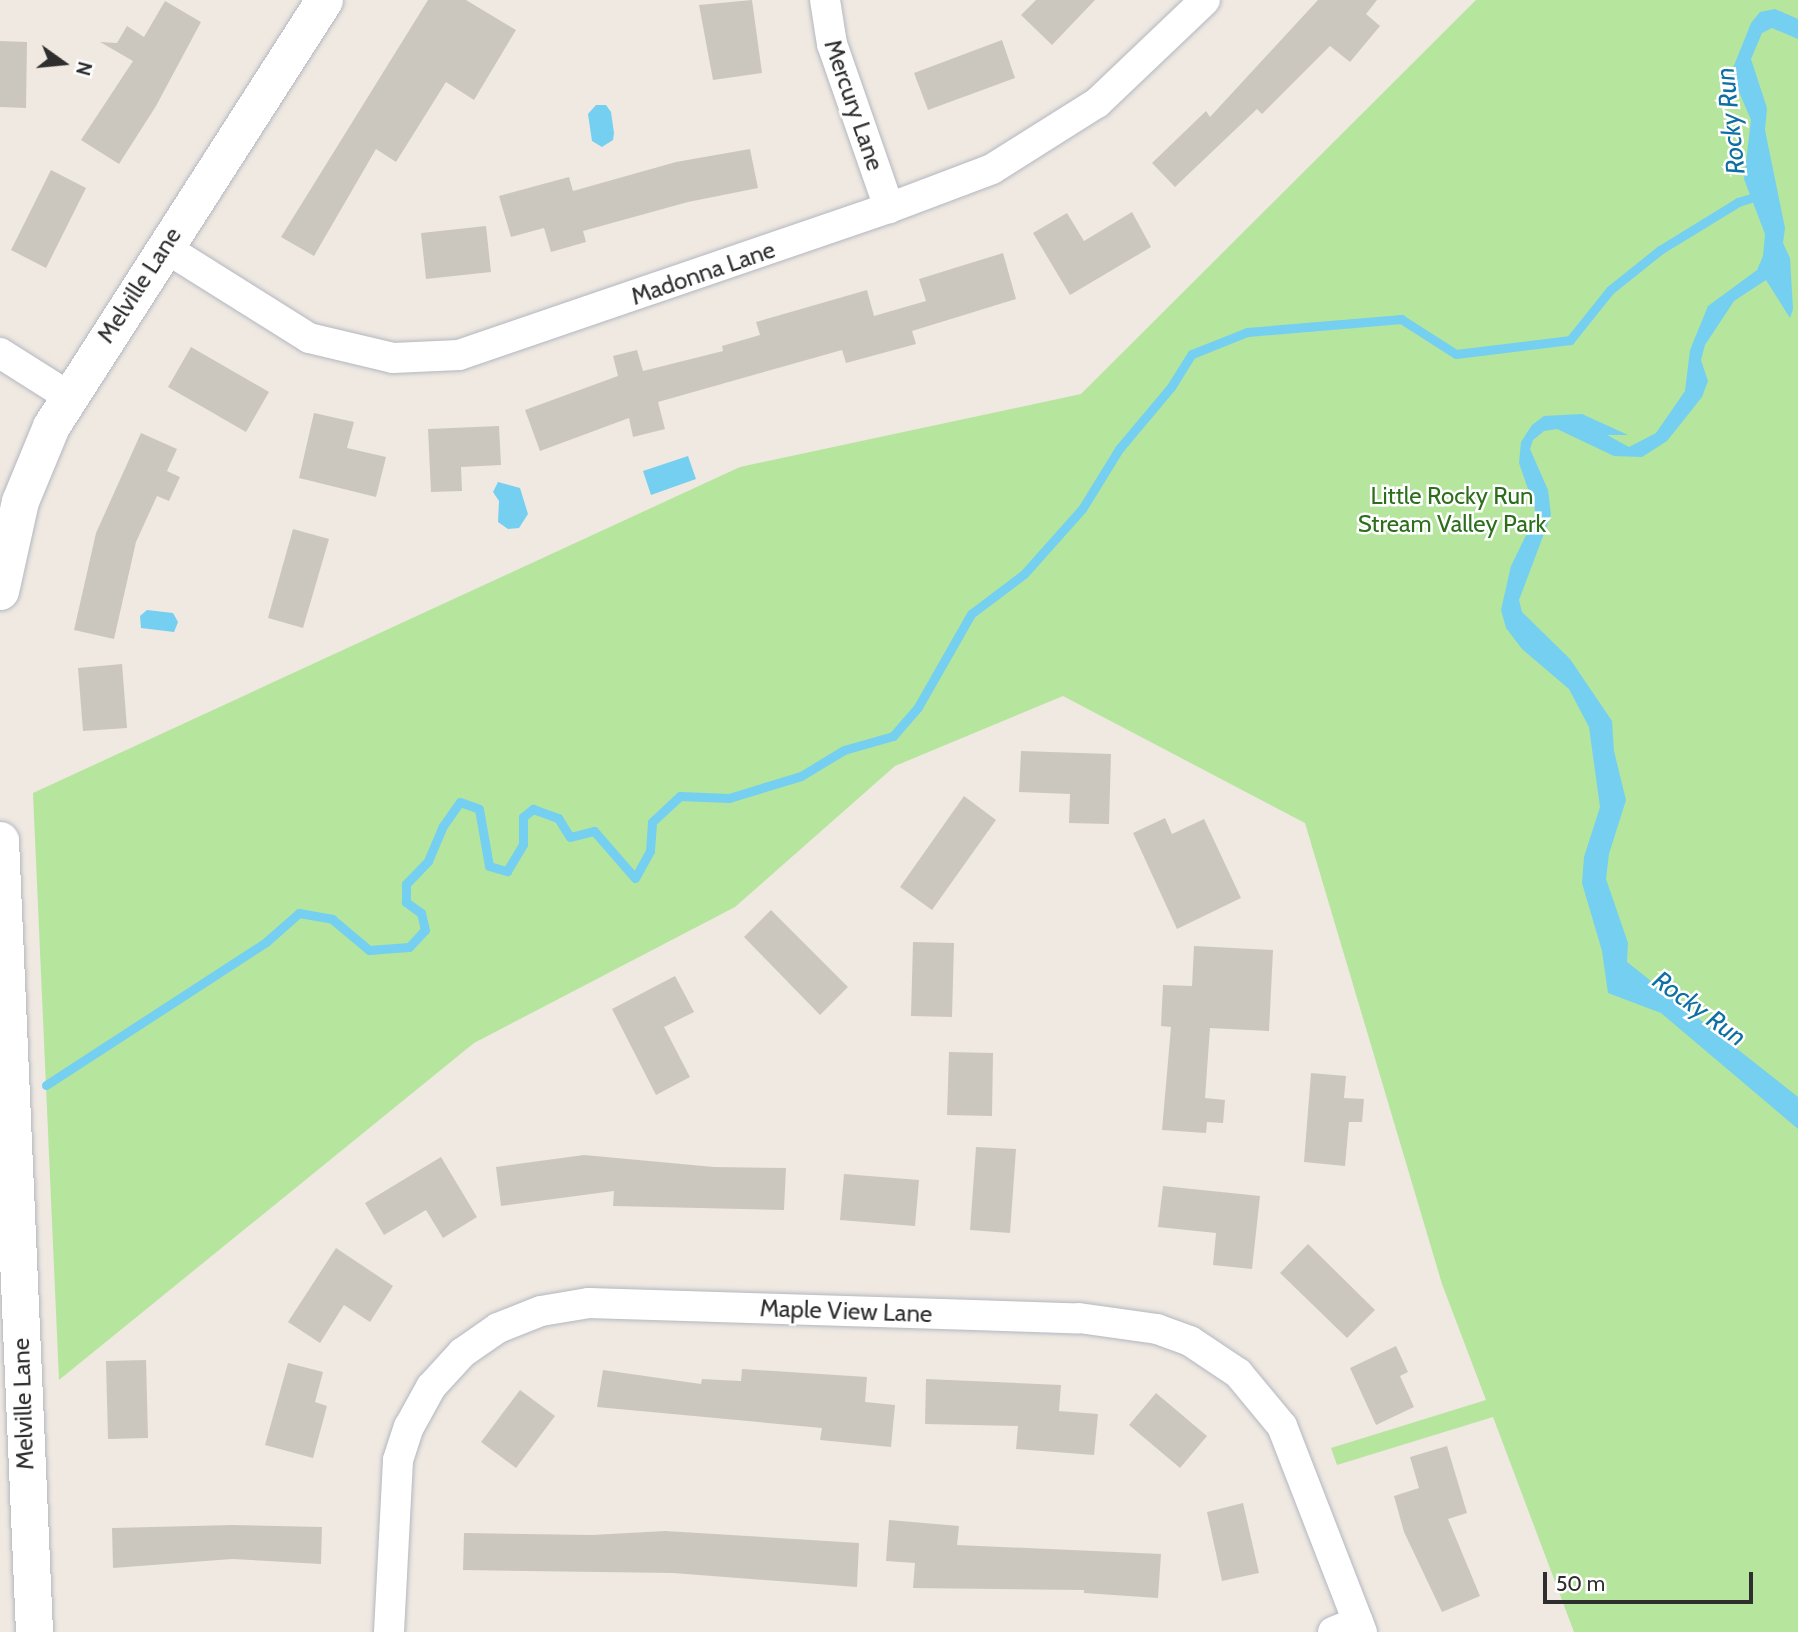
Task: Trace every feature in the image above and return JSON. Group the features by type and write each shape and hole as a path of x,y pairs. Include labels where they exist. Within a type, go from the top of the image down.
{"street":[{"name":"Melville Lane","path":"0,591 27,482 68,396 324,0"},
{"name":"Mercury Lane","path":"825,0 832,44 889,208"},
{"name":"Madonna Lane","path":"164,247 309,338 368,355 424,359 492,345 889,208 992,169 1061,130 1144,61 1205,0"},
{"path":"0,354 68,396"},
{"name":"Melville Lane","path":"0,840 34,1632"},
{"name":"Maple View Lane","path":"389,1632 395,1480 409,1427 431,1387 461,1353 498,1328 541,1311 589,1303 1079,1318 1157,1329 1190,1341 1238,1373 1282,1426 1351,1629"}],"green space":[{"name":"Little Rocky Run Stream Valley Park","path":"1476,0 1798,0 1798,1632 1574,1632 1493,1417 1337,1465 1331,1448 1486,1400 1442,1284 1305,823 1063,696 895,766 735,907 474,1043 59,1380 33,793 740,467 1081,394"}],"water":[{"path":"1775,9 1798,19 1798,39 1772,28 1762,33 1751,59 1767,108 1765,130 1785,228 1783,243 1790,258 1793,309 1790,318 1766,280 1734,301 1705,345 1701,360 1708,381 1702,397 1667,441 1642,457 1614,456 1557,429 1544,431 1533,440 1530,449 1548,490 1551,515 1519,600 1522,612 1570,659 1612,721 1614,751 1626,800 1609,854 1606,879 1628,943 1627,962 1798,1097 1798,1129 1661,1013 1608,993 1602,951 1582,883 1584,857 1600,807 1589,727 1569,689 1522,649 1506,628 1501,610 1511,566 1533,521 1535,509 1519,463 1521,442 1532,425 1544,416 1582,414 1628,435 1607,435 1629,447 1656,433 1685,391 1690,350 1708,306 1757,270 1763,256 1765,234 1744,179 1751,120 1731,73 1751,23 1760,12"},
{"path":"596,105 606,105 611,112 614,133 613,140 602,147 592,141 588,114"},
{"path":"688,456 696,479 651,495 643,471"},
{"path":"498,482 520,488 528,514 519,528 508,529 498,522 499,501 493,492"},
{"path":"147,610 173,613 178,622 174,632 141,628 140,616"}],"building":[{"path":"428,0 466,0 516,30 474,100 446,82 396,162 376,149 314,256 281,237"},
{"path":"752,0 762,73 713,80 699,5"},
{"path":"1036,0 1095,0 1052,45 1021,15"},
{"path":"1318,0 1377,0 1366,14 1380,26 1350,62 1330,46 1262,114 1257,109 1175,187 1152,163 1206,111 1210,117"},
{"path":"165,1 201,22 156,106 119,164 81,140 133,61 100,42 117,43 127,26 144,37"},
{"path":"1002,40 1015,78 928,110 914,73"},
{"path":"0,41 27,42 26,108 0,107"},
{"path":"750,149 758,188 688,202 583,231 586,242 551,252 544,228 511,237 499,196 569,177 573,191 676,162"},
{"path":"51,170 86,188 46,268 11,250"},
{"path":"1132,212 1151,247 1070,295 1033,233 1067,213 1084,241"},
{"path":"486,226 491,272 426,279 421,233"},
{"path":"1003,253 1016,299 912,331 916,344 846,363 842,350 658,402 665,429 633,437 629,418 540,451 525,410 618,376 613,356 637,350 643,371 723,351 722,346 760,335 756,322 867,290 874,316 926,301 919,279"},
{"path":"191,347 269,392 246,432 168,387"},
{"path":"314,413 354,422 347,448 386,457 376,497 299,478"},
{"path":"499,426 501,465 461,467 462,491 431,492 428,429"},
{"path":"141,433 177,449 167,471 180,477 169,501 157,496 136,542 114,639 74,630 96,533"},
{"path":"293,529 329,539 303,628 268,618"},
{"path":"122,664 127,728 83,731 78,668"},
{"path":"1021,751 1111,754 1109,824 1069,823 1070,794 1019,792"},
{"path":"964,796 996,820 932,910 900,887"},
{"path":"1165,818 1172,834 1204,819 1241,898 1177,929 1133,833"},
{"path":"771,910 848,987 820,1015 744,937"},
{"path":"913,942 954,943 952,1017 911,1016"},
{"path":"1194,946 1273,950 1269,1031 1210,1028 1205,1098 1225,1100 1223,1123 1207,1122 1206,1133 1162,1130 1171,1027 1161,1026 1163,985 1192,986"},
{"path":"675,976 694,1012 664,1027 690,1077 656,1095 612,1009"},
{"path":"949,1052 993,1053 992,1116 947,1115"},
{"path":"1311,1073 1346,1076 1344,1098 1364,1099 1362,1122 1349,1122 1345,1166 1304,1162"},
{"path":"976,1147 1016,1149 1010,1233 970,1230"},
{"path":"584,1155 714,1167 786,1168 784,1210 613,1206 614,1191 501,1206 496,1167"},
{"path":"441,1157 477,1217 443,1238 426,1210 384,1235 365,1203"},
{"path":"844,1174 919,1180 915,1226 840,1220"},
{"path":"1163,1186 1260,1196 1252,1269 1213,1265 1216,1233 1158,1227"},
{"path":"1308,1244 1375,1310 1347,1338 1280,1273"},
{"path":"336,1248 393,1286 370,1322 344,1305 320,1343 288,1322"},
{"path":"1396,1346 1408,1372 1400,1376 1414,1407 1376,1425 1350,1368"},
{"path":"146,1360 148,1438 108,1439 106,1361"},
{"path":"288,1363 323,1372 315,1402 327,1406 313,1458 265,1445"},
{"path":"742,1369 867,1377 865,1402 895,1405 891,1447 820,1440 822,1428 597,1407 603,1370 701,1384 702,1379 741,1381"},
{"path":"926,1379 1061,1385 1059,1411 1098,1414 1094,1455 1016,1449 1018,1426 925,1424"},
{"path":"520,1390 555,1416 516,1468 481,1442"},
{"path":"1156,1393 1207,1436 1180,1468 1129,1425"},
{"path":"1447,1446 1467,1513 1448,1519 1480,1596 1442,1612 1404,1532 1394,1496 1419,1488 1410,1457"},
{"path":"1243,1503 1259,1573 1222,1581 1207,1512"},
{"path":"889,1520 959,1526 957,1545 1161,1554 1158,1598 1084,1593 1084,1590 913,1588 915,1563 886,1561"},
{"path":"233,1525 322,1527 321,1564 232,1559 113,1568 112,1528"},
{"path":"665,1531 859,1543 857,1587 673,1573 463,1570 464,1533 592,1535"}],"waterway":[{"path":"46,1085 266,942 299,913 332,919 369,950 409,947 425,930 421,913 406,902 406,884 428,861 443,826 460,802 479,809 489,866 507,871 523,844 523,817 533,809 558,818 570,837 594,831 635,878 650,851 652,822 680,796 729,798 801,776 844,750 893,736 918,707 971,614 1024,574 1082,509 1119,449 1171,387 1192,354 1247,332 1401,319 1456,354 1570,340 1610,290 1660,250 1738,202 1761,195"}],"water label":[{"name":"Rocky Run","path":"1731,121"},
{"name":"Rocky Run","path":"1699,1009"}]}
